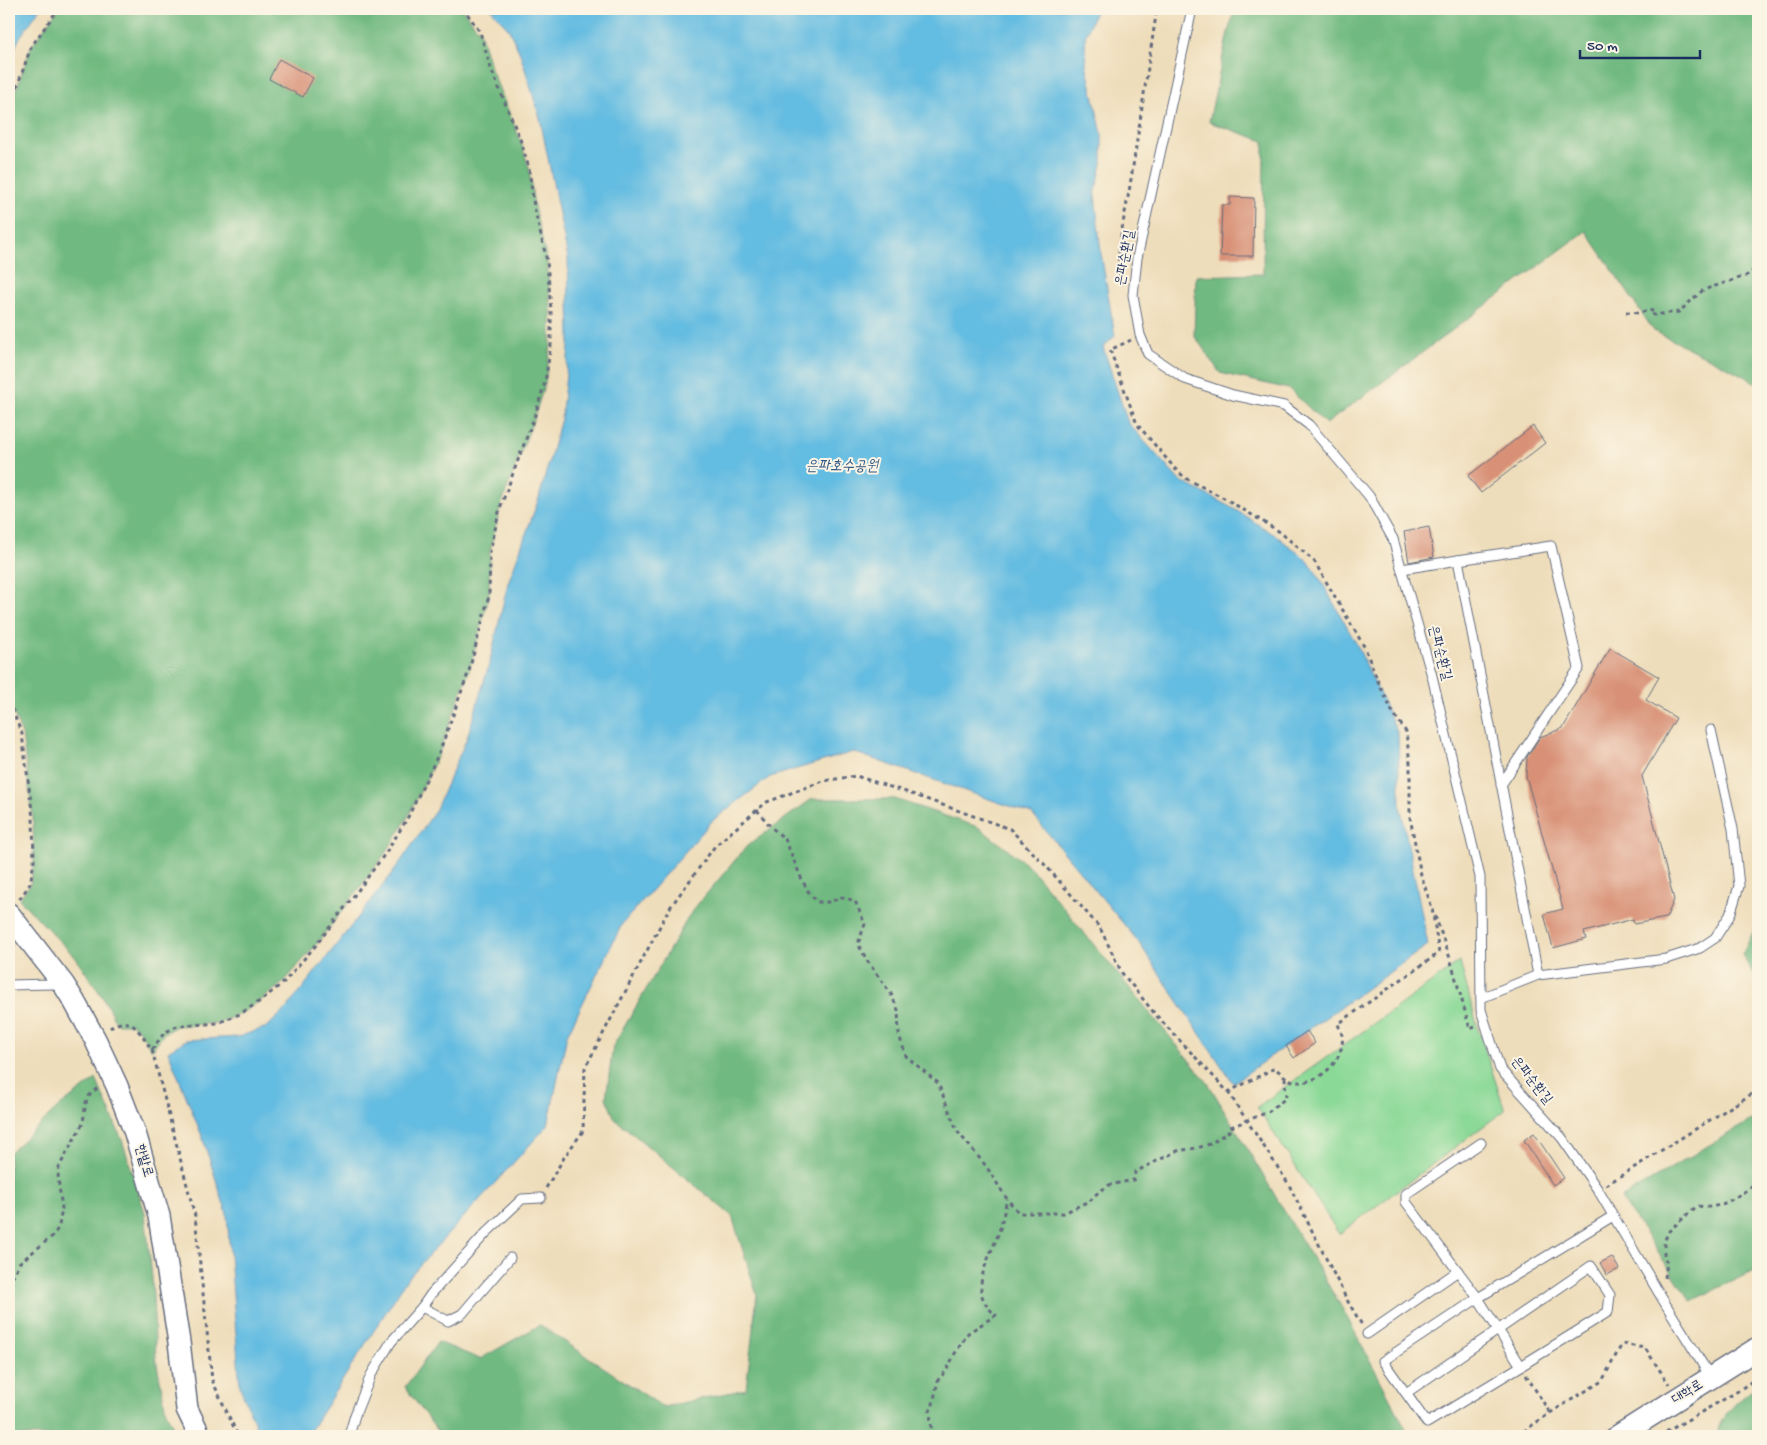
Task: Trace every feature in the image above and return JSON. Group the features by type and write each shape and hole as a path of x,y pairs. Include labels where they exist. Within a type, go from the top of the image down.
{"street":[{"name":"한밭로","path":"11,910 59,978 95,1038 135,1133 159,1216 179,1342 187,1409 200,1436"},
{"name":"대학로","path":"1618,1436 1758,1348"}],"lane":[{"name":"은파순환길","path":"1192,9 1137,258 1133,295 1136,337 1148,354 1185,379 1233,395 1284,406 1309,425 1369,496 1393,539 1432,676 1480,877 1481,1010 1500,1069 1562,1138 1598,1190 1712,1378"},
{"path":"1402,569 1550,546 1580,668 1501,785"},
{"path":"1458,560 1538,975"},
{"path":"1481,998 1538,975 1666,959 1700,948 1716,938 1730,915 1739,886 1733,829 1711,730"},
{"path":"9,985 52,984 59,978"},
{"path":"1481,1143 1406,1194 1406,1202 1478,1298 1521,1366"},
{"path":"349,1436 371,1375 391,1342 431,1294 512,1208 522,1199 541,1198"},
{"path":"1406,1393 1591,1266 1610,1295 1608,1312 1427,1423 1383,1361 1478,1298 1613,1216"},
{"path":"422,1307 448,1321 462,1314 510,1258"},
{"path":"1367,1334 1458,1271"}],"path":[{"path":"9,143 15,93 31,47 58,9"},
{"path":"152,1050 164,1033 177,1026 218,1023 240,1014 264,1000 284,982 316,945 360,890 387,852 407,819 439,753 470,671 489,596 490,551 500,508 535,415 545,382 551,345 551,311 547,261 534,207 529,168 520,139 491,69 480,32 464,9"},
{"path":"1121,288 1118,272 1119,242 1131,181 1157,9"},
{"path":"1626,312 1639,313 1649,310 1655,312 1652,315 1657,316 1679,312 1703,290 1746,276 1758,267"},
{"path":"1130,331 1136,337 1110,350 1138,424 1187,479 1226,499 1280,532 1314,561 1365,648 1392,711 1406,732 1410,763 1410,817 1420,875 1450,958 1470,1029 1485,1021"},
{"path":"9,702 22,734 35,844 30,884 11,910"},
{"path":"541,1198 565,1156 583,1131 585,1068 669,910 714,846 767,802 823,781 856,776 1010,829 1047,867 1100,928 1122,973 1155,1014 1228,1092 1288,1183 1347,1300"},
{"path":"757,810 771,827 785,839 802,880 817,902 830,902 842,897 854,901 865,924 858,944 868,962 891,994 898,1010 900,1036 906,1056 938,1083 957,1130 986,1166 1007,1199 1019,1213 1064,1213 1091,1200 1109,1185 1134,1180 1136,1172 1177,1151 1210,1144 1232,1129 1231,1127 1268,1112 1286,1098 1285,1077"},
{"path":"1228,1092 1276,1068 1285,1077 1298,1082 1312,1080 1324,1074 1334,1065 1340,1051 1342,1037 1338,1024 1439,953 1432,908"},
{"path":"95,1038 117,1024 131,1024 138,1029 152,1050 195,1216 212,1380 238,1436"},
{"path":"9,1285 13,1272 19,1263 54,1236 59,1226 62,1209 58,1178 59,1167 82,1125 83,1112 89,1095 96,1089 114,1080"},
{"path":"1598,1190 1758,1090"},
{"path":"1664,1281 1666,1262 1664,1258 1664,1242 1669,1231 1697,1206 1707,1208 1718,1205 1758,1182"},
{"path":"932,1436 930,1410 938,1380 947,1370 968,1333 996,1315 987,1308 981,1296 984,1266 998,1236 1007,1199"},
{"path":"9,1274 13,1272"},
{"path":"1517,1436 1602,1381 1622,1344 1645,1348 1692,1417"},
{"path":"1521,1366 1550,1413"},
{"path":"1659,1436 1735,1393 1758,1377"}],"green space":[{"path":"58,9 463,9 480,32 491,69 520,139 529,168 534,207 547,261 551,311 551,345 545,382 535,415 500,508 490,551 489,596 469,671 439,753 407,819 387,851 359,889 315,946 284,982 240,1014 218,1023 177,1026 164,1033 152,1050 138,1029 131,1024 117,1024 103,998 76,958 19,899 30,884 34,862 33,818 22,734 9,702 9,143 15,93 31,47"},
{"path":"1235,9 1758,9 1758,384 1654,331 1586,231 1326,424 1289,389 1220,373 1194,335 1196,276 1263,274 1264,141 1209,122 1228,32"},
{"path":"812,799 895,799 978,827 1028,865 1208,1083 1342,1308 1410,1436 441,1436 405,1387 438,1342 480,1359 540,1325 663,1407 746,1389 757,1295 732,1216 615,1119 606,1098 613,1046 692,911 747,846"},
{"path":"1758,922 1758,982 1742,955"},
{"path":"1460,962 1478,1029 1505,1110 1339,1234 1257,1107"},
{"path":"96,1079 122,1140 145,1213 152,1277 156,1359 166,1412 177,1436 9,1436 9,1153 60,1106"},
{"path":"1758,1116 1758,1269 1691,1301 1621,1198"},
{"path":"1758,1386 1758,1436 1717,1436 1718,1429 1726,1414 1738,1401"}],"water":[{"path":"9,9 40,9 20,37 9,62"},
{"name":"은파호수공원","path":"491,9 1096,9 1085,37 1086,64 1102,134 1102,164 1095,195 1101,253 1115,336 1103,347 1128,423 1179,480 1234,509 1278,537 1308,561 1319,577 1357,645 1398,734 1400,804 1428,945 1233,1083 1137,940 1032,814 853,752 770,777 712,821 622,924 567,1035 548,1125 407,1279 308,1434 301,1436 260,1436 240,1387 227,1214 202,1136 168,1051 186,1040 238,1037 267,1027 287,1008 395,870 435,811 467,738 489,665 508,583 539,498 561,419 570,339 568,258 540,118 521,56 509,29"}],"building":[{"path":"279,59 313,78 303,97 269,79"},
{"path":"1230,197 1254,198 1253,256 1220,256 1222,205 1230,205"},
{"path":"1533,426 1545,443 1481,493 1468,476"},
{"path":"1429,527 1434,557 1409,562 1404,532"},
{"path":"1610,648 1659,677 1646,700 1676,718 1642,776 1674,900 1666,918 1634,924 1633,919 1584,932 1586,939 1553,948 1544,914 1563,909 1526,776 1527,757 1540,737 1563,728"},
{"path":"1307,1031 1315,1043 1294,1058 1286,1046"},
{"path":"1534,1133 1564,1178 1553,1185 1524,1140"},
{"path":"1612,1257 1619,1269 1607,1275 1600,1263"}]}
